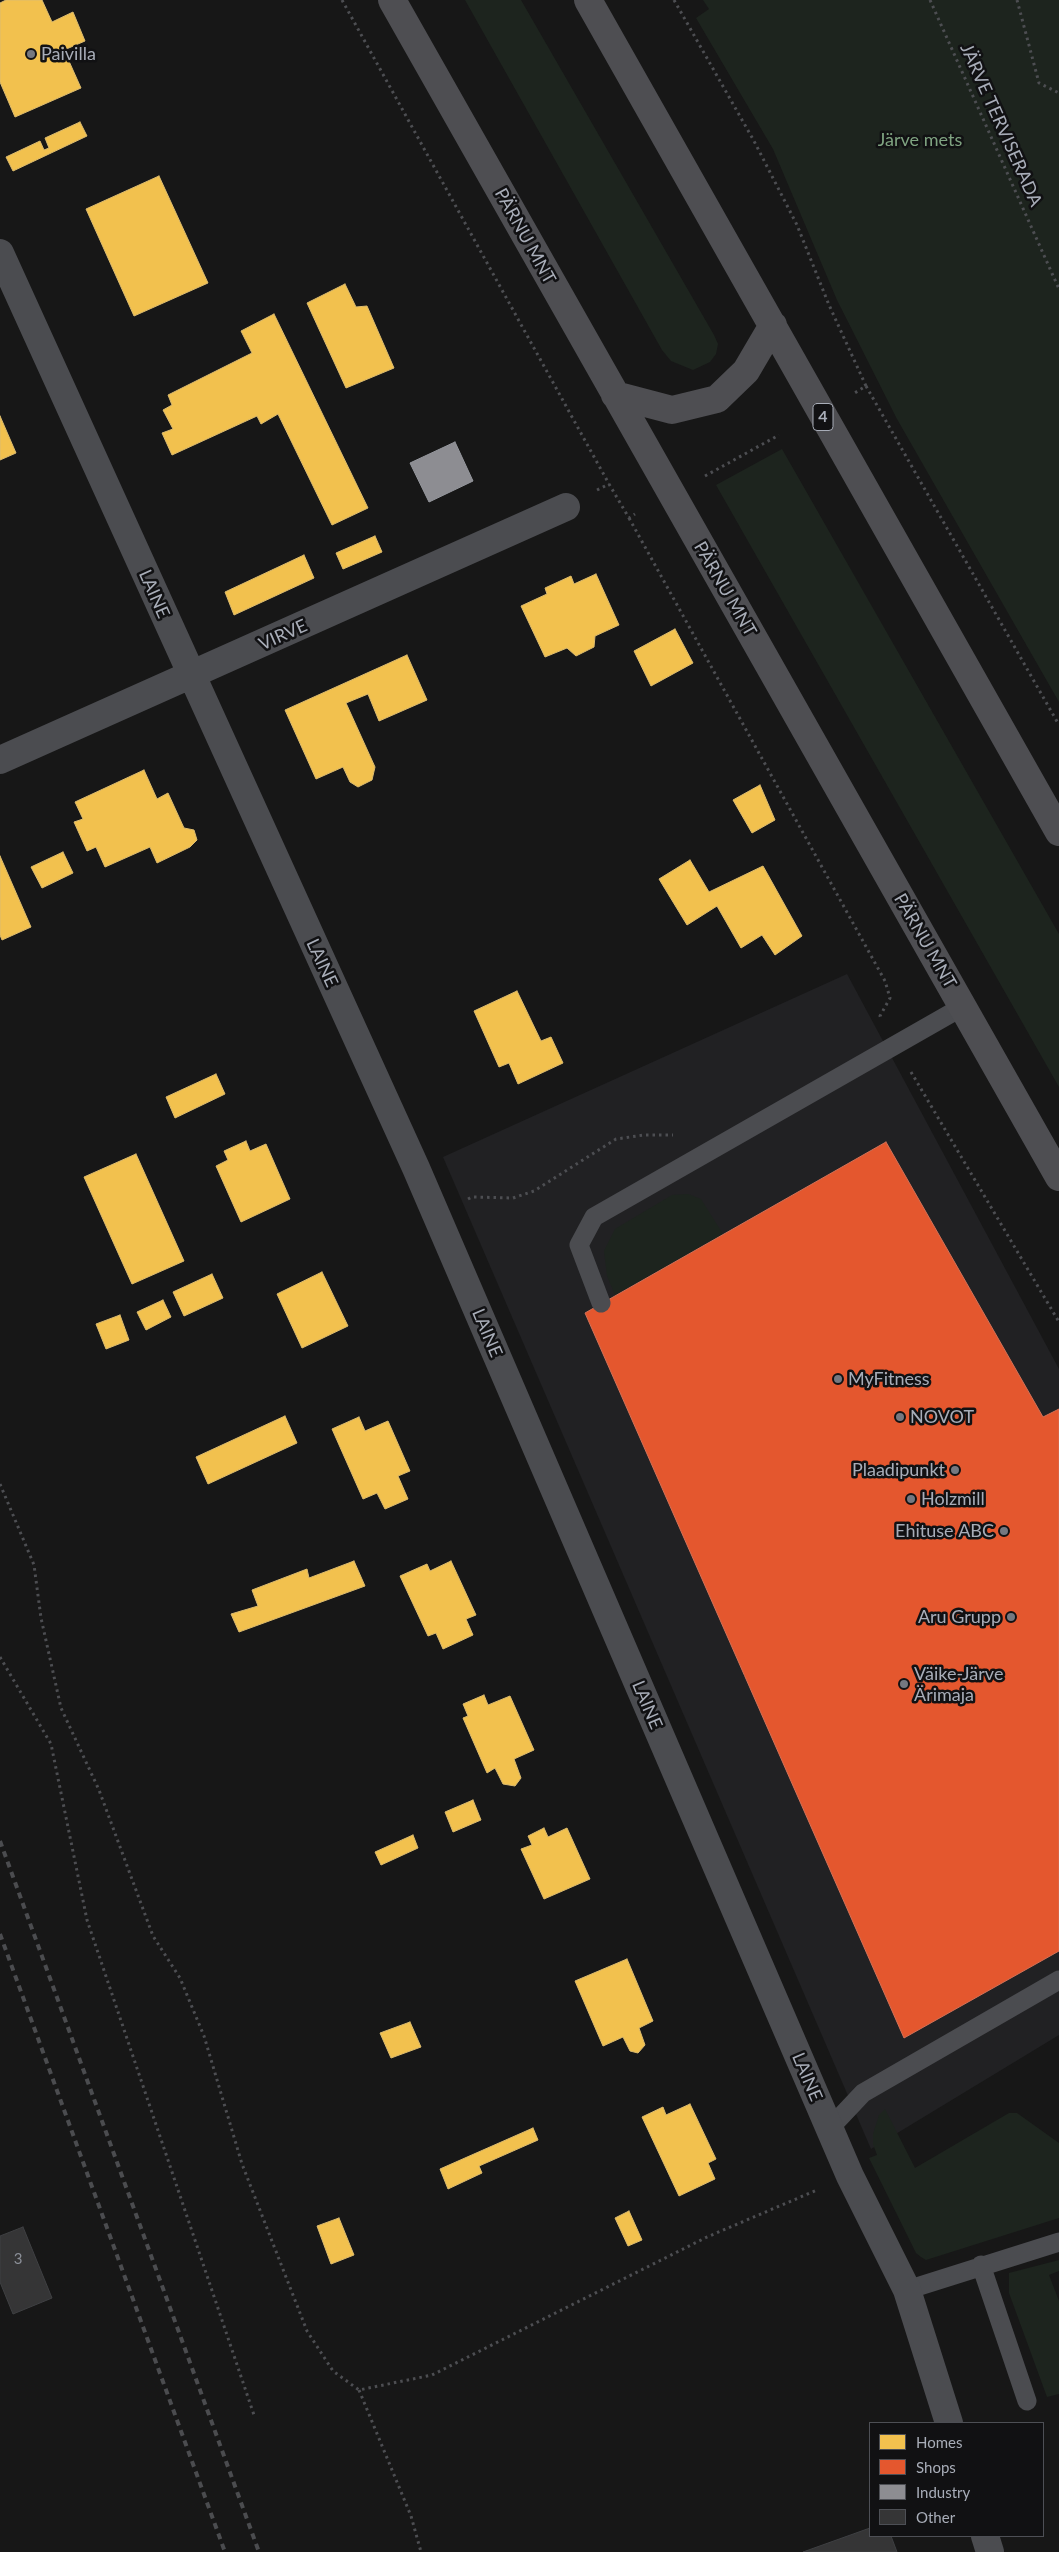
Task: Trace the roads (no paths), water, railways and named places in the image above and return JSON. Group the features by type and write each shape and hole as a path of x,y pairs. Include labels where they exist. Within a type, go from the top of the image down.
{"highway":[{"name":"PÄRNU MNT","path":"392,0 1059,1177"},
{"name":"4","path":"588,0 1059,832"},
{"path":"615,395 672,410 717,399 746,372 773,325"}],"street":[{"name":"LAINE","path":"0,252 437,1215 850,2176 907,2290 948,2422"},
{"name":"VIRVE","path":"0,760 566,507"},
{"path":"985,2537 990,2552"}],"lane":[{"path":"601,1303 579,1245 594,1217 962,1006"},
{"path":"830,2128 863,2093 1059,1980"},
{"path":"907,2290 981,2265 1059,2242"},
{"path":"981,2265 1027,2401"}],"railway":[{"path":"0,1841 259,2552"},
{"path":"0,1934 225,2552"}],"place":[{"name":"Paivilla","path":"31,54"},
{"name":"MyFitness","path":"838,1379"},
{"name":"NOVOT","path":"900,1417"},
{"name":"Plaadipunkt","path":"955,1470"},
{"name":"Holzmill","path":"911,1499"},
{"name":"Ehituse ABC","path":"1004,1531"},
{"name":"Aru Grupp","path":"1011,1617"},
{"name":"Väike-Järve Ärimaja","path":"904,1684"}],"park label":[{"name":"Järve mets","path":"920,140"}]}
